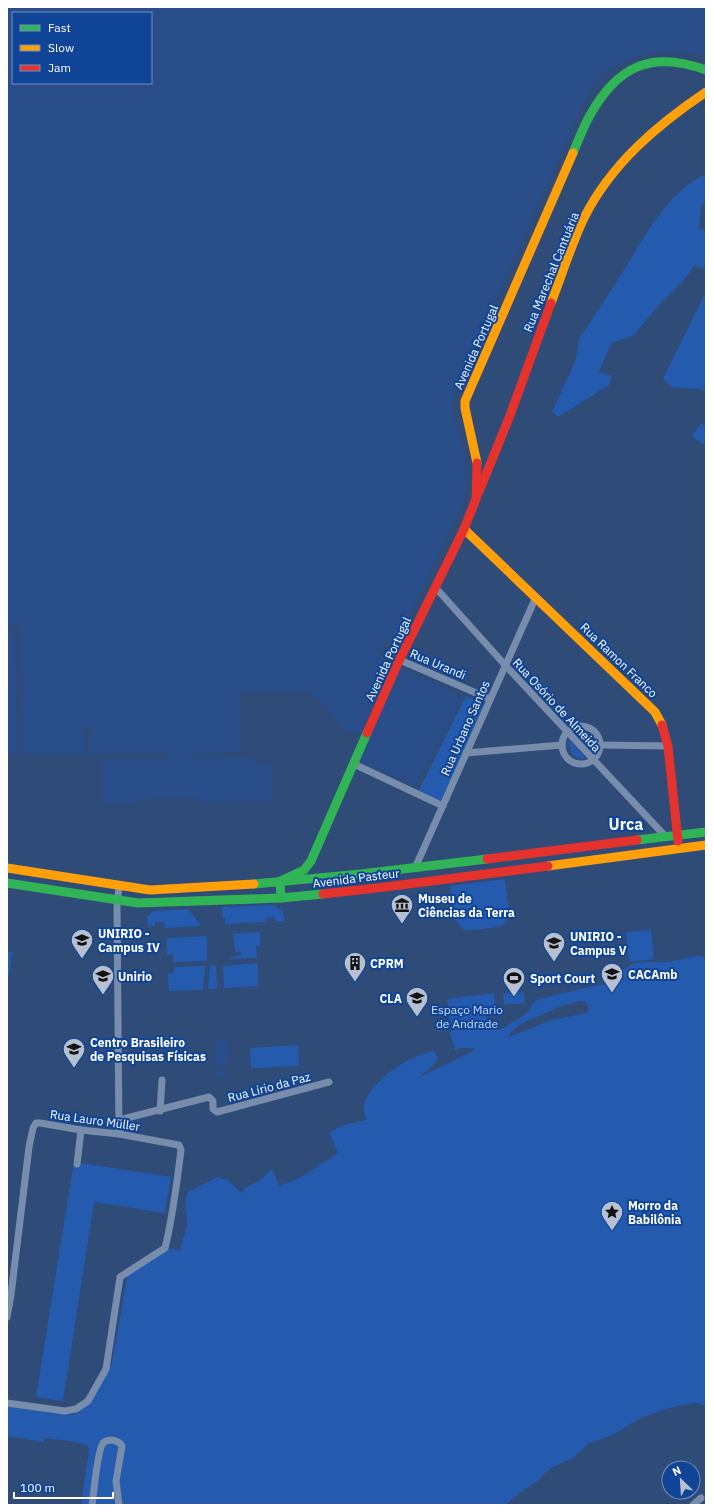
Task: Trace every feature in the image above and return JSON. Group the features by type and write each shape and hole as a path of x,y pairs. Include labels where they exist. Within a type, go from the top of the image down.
{"street":[{"name":"Avenida Portugal","path":"280,882 304,870 311,862 399,662 464,529 476,499 477,461 465,408 465,401 589,117 606,89 625,73 642,66 657,61 673,60 706,70"},
{"name":"Rua Marechal Cantuária","path":"476,499 490,466 577,234 596,196 650,133 674,113 706,92"},
{"path":"477,461 490,466"},
{"name":"Rua Ramon Franco","path":"464,529 655,712 664,728 668,746 678,849"},
{"name":"Rua Osório de Almeida","path":"435,587 505,665 666,837"},
{"name":"Rua Urbano Santos","path":"415,868 536,597"},
{"name":"Rua Urandi","path":"399,662 490,699"},
{"path":"578,727 588,728 596,735 600,745 598,753 593,760 582,764 576,764 566,757 562,745 568,732 578,727"},
{"path":"466,753 562,745"},
{"path":"600,745 668,746"},
{"path":"355,761 443,806"},
{"name":"Avenida Pasteur","path":"7,868 150,890 280,882 415,868 706,832"},
{"name":"Avenida Pasteur","path":"7,883 117,900 151,903 281,898 309,896 706,845"},
{"path":"592,846 594,860"},
{"path":"308,879 309,896"},
{"path":"280,882 281,898"},
{"path":"119,886 117,900 119,1134"},
{"path":"119,1120 160,1111 162,1080"},
{"name":"Rua Lírio da Paz","path":"160,1111 209,1097 213,1100 213,1109 215,1112 219,1112 329,1082"},
{"name":"Rua Lauro Müller","path":"7,1317 29,1147 33,1128 36,1123 119,1134 179,1145 181,1150 176,1191 165,1248 120,1277 106,1369 91,1397 88,1401 76,1409 65,1411 7,1403"},
{"path":"77,1164 81,1130"},
{"path":"92,1505 102,1445 104,1442 111,1440 119,1442 122,1450 116,1481 119,1505"}],"green space":[{"path":"706,174 706,203 701,206 699,230 706,229 706,269 694,266 684,280 657,307 634,335 611,343 599,372 612,376 609,385 558,417 552,412 576,360 579,339 656,219 679,192"},
{"path":"706,292 706,391 700,389 672,387 663,379"},
{"path":"700,424 706,426 706,446 693,437"},
{"path":"466,696 480,702 483,706 442,801 438,801 419,790"},
{"path":"576,733 589,737 595,748 592,751"},
{"path":"569,740 585,757 581,759 573,754 569,747"},
{"path":"505,879 509,915 505,923 501,926 464,930 455,919 450,886"},
{"path":"274,905 283,912 285,921 275,921 275,917 266,918 266,922 225,924 225,918 223,918 222,907"},
{"path":"188,909 199,922 200,926 165,928 164,922 155,922 155,926 148,927 147,917 153,911"},
{"path":"651,930 654,959 629,962 626,932"},
{"path":"260,932 260,946 256,946 257,958 231,959 231,957 241,955 241,952 235,952 233,934"},
{"path":"207,936 207,961 173,962 173,954 167,955 167,938"},
{"path":"7,952 12,952 9,977 7,977"},
{"name":"Espaço Mario de Andrade","path":"697,956 706,957 706,1406 698,1403 692,1403 669,1408 643,1417 613,1435 589,1443 573,1458 551,1468 536,1482 514,1497 507,1505 81,1505 89,1450 88,1446 76,1442 45,1438 44,1442 7,1436 7,1405 73,1415 79,1412 84,1406 112,1363 127,1278 130,1273 165,1248 181,1250 187,1225 185,1204 189,1191 219,1177 229,1181 241,1193 245,1188 259,1181 272,1169 280,1187 283,1184 300,1178 338,1153 329,1132 347,1124 366,1120 364,1105 368,1095 392,1070 413,1058 434,1051 438,1058 434,1065 418,1078 475,1050 473,1048 459,1048 455,1051 453,1041 449,1034 452,1030 447,999 494,993 496,1006 487,1012 486,1022 491,1028 500,1030 529,1012 532,1004 539,999 589,987 616,983 624,979 623,970 632,964 676,961","holes":["579,1001 587,1002 589,1010 587,1013 552,1020 507,1038 521,1024 550,1012 556,1007"]},
{"path":"258,963 258,986 224,988 223,966"},
{"path":"216,965 217,989 208,989 210,966"},
{"path":"205,966 203,990 169,991 168,973 174,973 174,967"},
{"name":"Sport Court","path":"524,992 525,1003 504,1005 503,994"},
{"path":"298,1045 299,1066 251,1068 250,1048"},
{"path":"74,1162 171,1177 165,1213 94,1202 63,1401 36,1397"}],"shaded area":[{"path":"7,7 706,7 706,56 679,52 650,53 624,62 601,77 593,86 576,119 455,394 453,414 464,452 467,478 465,496 462,506 398,640 394,642 385,642 380,650 387,667 374,697 376,702 400,668 460,695 462,700 416,784 412,785 359,761 374,720 367,717 361,732 346,732 316,698 307,691 239,692 239,757 254,757 255,765 273,765 274,800 272,801 201,802 194,797 140,799 135,803 104,803 102,801 102,754 7,754"},
{"path":"214,1041 228,1041 229,1065 215,1066"},
{"path":"228,1070 228,1077 215,1077 215,1071"}],"pier":[{"path":"7,625 20,625 23,754 17,754 15,636 11,631 7,631"},
{"path":"83,726 91,726 91,733 89,733 89,753 85,753"},
{"path":"168,752 171,756 167,758 103,759 103,754"},
{"path":"193,752 196,754 240,752 239,757 192,758 190,754"}],"traffic: fast":[{"path":"573,153 587,121 600,100 611,85 624,74 637,67 652,63 668,62 686,64 706,70"},
{"path":"281,898 280,881 304,870 311,861 367,733"},
{"path":"637,840 706,832"},
{"path":"254,884 361,874 487,859"},
{"path":"7,883 138,903 281,898 323,894"}],"traffic: slow":[{"path":"551,303 579,228 595,198 608,180 622,163 653,132 706,92"},
{"path":"477,463 465,408 465,401 573,153"},
{"path":"464,529 655,712 662,725"},
{"path":"548,866 706,845"},
{"path":"7,868 150,890 254,884"}],"traffic: jam":[{"path":"478,494 509,418 551,303"},
{"path":"367,733 398,663 464,529 476,499 477,463"},
{"path":"662,725 668,746 678,841"},
{"path":"487,859 637,840"},
{"path":"323,894 548,866"}],"place":[{"name":"Museu de Ciências da Terra","path":"402,924"},
{"name":"UNIRIO - Campus IV","path":"82,960"},
{"name":"UNIRIO - Campus V","path":"554,962"},
{"name":"CPRM","path":"355,982"},
{"name":"CACAmb","path":"612,994"},
{"name":"Unirio","path":"103,996"},
{"name":"Sport Court","path":"514,998"},
{"name":"CLA","path":"417,1018"},
{"name":"Centro Brasileiro de Pesquisas Físicas","path":"74,1068"},
{"name":"Morro da Babilônia","path":"612,1232"}],"district":[{"name":"Urca","path":"626,824"}]}
